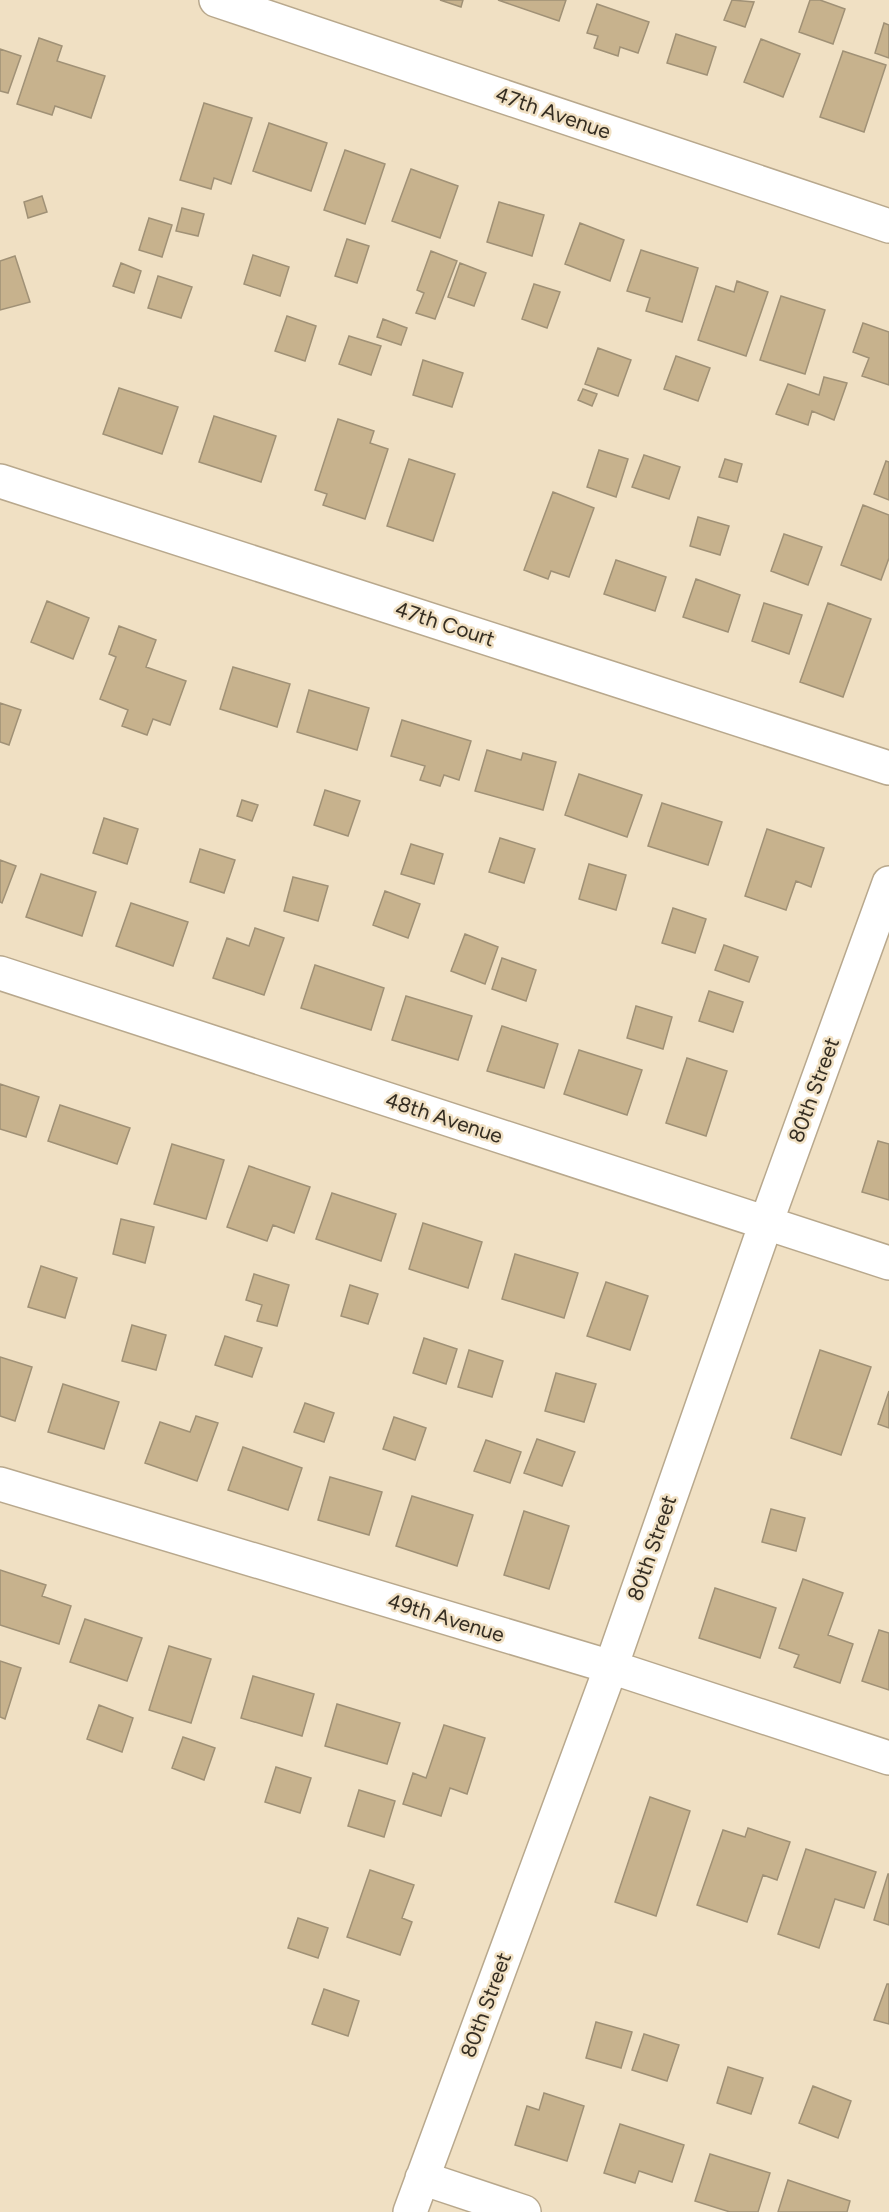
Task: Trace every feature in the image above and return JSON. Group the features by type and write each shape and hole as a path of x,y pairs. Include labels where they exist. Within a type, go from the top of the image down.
{"street":[{"name":"47th Avenue","path":"216,0 889,226"},
{"name":"47th Court","path":"0,481 889,768"},
{"name":"80th Street","path":"410,2212 611,1667 766,1223 889,883"},
{"name":"48th Avenue","path":"0,973 889,1263"},
{"name":"49th Avenue","path":"0,1484 611,1667 889,1758"},
{"path":"422,2178 524,2212"}],"building":[{"path":"440,0 463,0 461,7"},
{"path":"498,0 566,0 559,21"},
{"path":"732,0 754,2 745,27 724,20"},
{"path":"810,0 820,0 845,9 833,44 799,32"},
{"path":"597,4 649,22 638,53 620,47 618,56 594,48 598,36 587,33"},
{"path":"884,23 889,25 889,58 875,53"},
{"path":"676,34 716,47 707,75 667,63"},
{"path":"39,38 62,46 57,61 105,76 91,118 55,106 52,115 17,104"},
{"path":"761,39 800,54 783,97 744,82"},
{"path":"0,49 21,56 8,93 0,91"},
{"path":"843,51 886,65 864,132 820,117"},
{"path":"204,103 252,118 231,184 214,178 211,189 180,180"},
{"path":"269,123 327,143 311,191 253,171"},
{"path":"345,150 385,164 365,224 324,210"},
{"path":"411,169 458,186 440,238 392,221"},
{"path":"42,196 47,212 28,218 24,202"},
{"path":"499,202 544,215 532,256 487,242"},
{"path":"182,208 204,214 198,236 176,231"},
{"path":"149,218 172,225 162,257 139,250"},
{"path":"580,223 624,240 610,281 565,264"},
{"path":"347,239 369,246 357,283 335,276"},
{"path":"641,250 698,268 682,322 646,311 650,298 627,291"},
{"path":"431,251 457,261 435,319 416,313 424,293 417,290"},
{"path":"253,255 289,267 280,296 244,284"},
{"path":"15,256 30,302 0,310 0,261"},
{"path":"121,263 141,271 134,293 113,286"},
{"path":"460,263 486,273 474,306 448,297"},
{"path":"158,276 192,287 181,318 148,308"},
{"path":"737,281 768,292 746,356 698,340 716,286 734,292"},
{"path":"534,284 560,292 547,328 522,319"},
{"path":"781,296 825,310 805,374 760,360"},
{"path":"287,316 316,326 305,361 275,351"},
{"path":"383,319 407,328 401,345 377,337"},
{"path":"863,323 889,332 889,385 862,376 869,358 853,352"},
{"path":"349,336 381,346 371,375 339,364"},
{"path":"598,348 631,360 618,396 585,384"},
{"path":"676,356 710,368 698,401 664,389"},
{"path":"423,360 463,373 452,407 413,395"},
{"path":"824,377 847,383 834,420 812,411 808,425 776,414 788,384 819,395"},
{"path":"119,388 178,407 162,454 103,434"},
{"path":"583,389 597,394 592,406 578,400"},
{"path":"214,416 276,436 261,482 199,462"},
{"path":"338,419 374,431 370,443 388,449 365,519 323,505 327,494 315,490"},
{"path":"599,450 628,459 616,497 587,487"},
{"path":"644,455 680,467 669,499 632,487"},
{"path":"409,459 455,474 433,541 387,526"},
{"path":"725,459 742,464 737,482 719,477"},
{"path":"886,461 889,462 889,500 874,494"},
{"path":"553,492 594,508 569,577 551,571 548,579 524,570"},
{"path":"863,505 889,515 889,558 881,580 841,565"},
{"path":"698,517 729,526 720,555 690,546"},
{"path":"784,534 822,547 808,585 771,571"},
{"path":"616,560 666,577 655,611 604,594"},
{"path":"696,579 740,595 728,632 683,617"},
{"path":"47,601 89,618 73,659 31,642"},
{"path":"764,603 802,615 789,654 752,641"},
{"path":"828,603 871,619 843,697 800,682"},
{"path":"119,626 156,640 146,667 186,681 170,725 153,719 147,735 122,726 128,710 100,699 116,657 109,654"},
{"path":"233,667 290,684 277,727 220,709"},
{"path":"309,690 369,708 357,750 297,732"},
{"path":"0,703 21,710 9,745 0,742"},
{"path":"402,720 471,741 459,780 444,775 440,786 420,780 425,766 391,756"},
{"path":"487,750 521,760 523,753 556,762 543,810 475,791"},
{"path":"579,774 642,795 627,837 565,815"},
{"path":"325,790 360,801 348,836 314,825"},
{"path":"242,800 258,805 252,821 237,816"},
{"path":"662,803 722,822 708,865 648,846"},
{"path":"104,818 138,829 127,864 93,853"},
{"path":"767,829 824,848 811,887 796,881 786,910 745,896"},
{"path":"500,838 535,849 524,883 489,872"},
{"path":"411,844 443,854 434,884 401,874"},
{"path":"200,849 235,860 224,893 190,882"},
{"path":"0,860 16,866 2,903 0,902"},
{"path":"589,864 626,875 616,910 579,899"},
{"path":"41,874 96,892 82,936 26,917"},
{"path":"293,877 328,886 318,921 284,911"},
{"path":"385,891 420,904 408,938 373,925"},
{"path":"131,903 188,922 173,966 116,946"},
{"path":"673,908 706,919 695,953 662,943"},
{"path":"255,928 284,938 264,995 213,978 227,938 249,946"},
{"path":"465,934 498,947 485,984 451,971"},
{"path":"724,945 758,957 749,982 715,970"},
{"path":"502,958 536,970 526,1001 492,989"},
{"path":"315,965 384,988 371,1030 301,1008"},
{"path":"709,991 743,1002 733,1032 699,1021"},
{"path":"406,996 472,1016 458,1060 392,1040"},
{"path":"636,1006 672,1017 663,1049 627,1038"},
{"path":"502,1026 558,1044 544,1088 487,1071"},
{"path":"579,1050 642,1070 627,1115 564,1094"},
{"path":"687,1058 727,1071 706,1136 666,1123"},
{"path":"0,1084 39,1097 26,1137 0,1129"},
{"path":"60,1105 130,1128 117,1164 48,1141"},
{"path":"878,1141 889,1144 889,1200 862,1192"},
{"path":"172,1144 224,1160 206,1219 154,1204"},
{"path":"249,1166 310,1187 294,1233 273,1225 267,1241 227,1227"},
{"path":"332,1193 396,1214 381,1261 316,1239"},
{"path":"121,1219 154,1227 145,1263 113,1254"},
{"path":"423,1223 482,1242 468,1288 409,1269"},
{"path":"515,1254 578,1273 564,1318 502,1299"},
{"path":"41,1266 77,1278 65,1318 28,1307"},
{"path":"254,1274 289,1285 277,1326 257,1321 262,1305 246,1300"},
{"path":"606,1282 648,1296 630,1350 587,1336"},
{"path":"350,1285 378,1294 368,1324 341,1316"},
{"path":"132,1325 166,1335 156,1370 122,1361"},
{"path":"225,1336 262,1348 252,1377 215,1365"},
{"path":"424,1338 457,1349 446,1384 413,1373"},
{"path":"469,1350 503,1361 492,1397 458,1387"},
{"path":"820,1350 871,1367 841,1455 791,1438"},
{"path":"0,1357 32,1367 15,1421 0,1416"},
{"path":"556,1373 596,1384 584,1422 545,1411"},
{"path":"63,1384 119,1402 104,1449 48,1432"},
{"path":"889,1391 889,1428 878,1424"},
{"path":"305,1403 334,1413 324,1442 294,1432"},
{"path":"196,1416 218,1423 197,1481 145,1463 160,1422 190,1432"},
{"path":"394,1417 426,1428 415,1460 383,1449"},
{"path":"537,1439 575,1452 562,1486 524,1473"},
{"path":"486,1440 521,1452 510,1483 474,1471"},
{"path":"243,1447 302,1468 288,1510 228,1490"},
{"path":"330,1477 382,1492 369,1535 318,1520"},
{"path":"412,1496 473,1515 457,1566 396,1546"},
{"path":"771,1509 805,1518 796,1551 762,1542"},
{"path":"524,1511 569,1526 549,1589 504,1575"},
{"path":"0,1570 46,1585 42,1596 71,1606 59,1644 0,1625"},
{"path":"803,1579 843,1593 828,1635 853,1644 840,1683 794,1667 799,1655 779,1648"},
{"path":"715,1588 776,1608 760,1658 699,1638"},
{"path":"85,1619 142,1638 127,1681 70,1662"},
{"path":"879,1630 889,1633 889,1690 862,1681"},
{"path":"169,1646 211,1659 191,1723 149,1710"},
{"path":"0,1661 21,1668 5,1719 0,1717"},
{"path":"253,1676 314,1694 302,1736 241,1718"},
{"path":"337,1704 400,1723 387,1764 325,1746"},
{"path":"99,1705 133,1718 122,1752 87,1739"},
{"path":"444,1725 485,1738 467,1794 450,1788 441,1816 403,1804 413,1773 426,1778"},
{"path":"183,1737 215,1748 204,1780 172,1768"},
{"path":"276,1767 311,1778 300,1813 265,1802"},
{"path":"359,1790 395,1801 384,1837 348,1826"},
{"path":"650,1797 690,1811 656,1916 615,1902"},
{"path":"748,1828 790,1842 777,1880 763,1875 747,1922 697,1905 723,1830 745,1837"},
{"path":"806,1849 876,1872 864,1908 835,1899 819,1948 778,1934"},
{"path":"370,1870 414,1885 402,1918 412,1922 400,1955 347,1937"},
{"path":"889,1874 889,1925 874,1920"},
{"path":"298,1918 328,1928 318,1958 288,1948"},
{"path":"887,1984 889,1984 889,2024 874,2020"},
{"path":"324,1989 359,2001 348,2036 312,2024"},
{"path":"596,2022 632,2032 621,2068 586,2058"},
{"path":"644,2034 679,2045 667,2081 632,2070"},
{"path":"728,2067 763,2078 751,2114 717,2103"},
{"path":"813,2086 851,2101 838,2138 799,2123"},
{"path":"544,2093 584,2106 567,2161 515,2145 527,2106 539,2110"},
{"path":"620,2124 684,2145 672,2182 639,2171 635,2183 604,2173"},
{"path":"710,2154 770,2173 758,2212 730,2212 695,2201"},
{"path":"788,2180 850,2201 847,2212 778,2212"}]}
